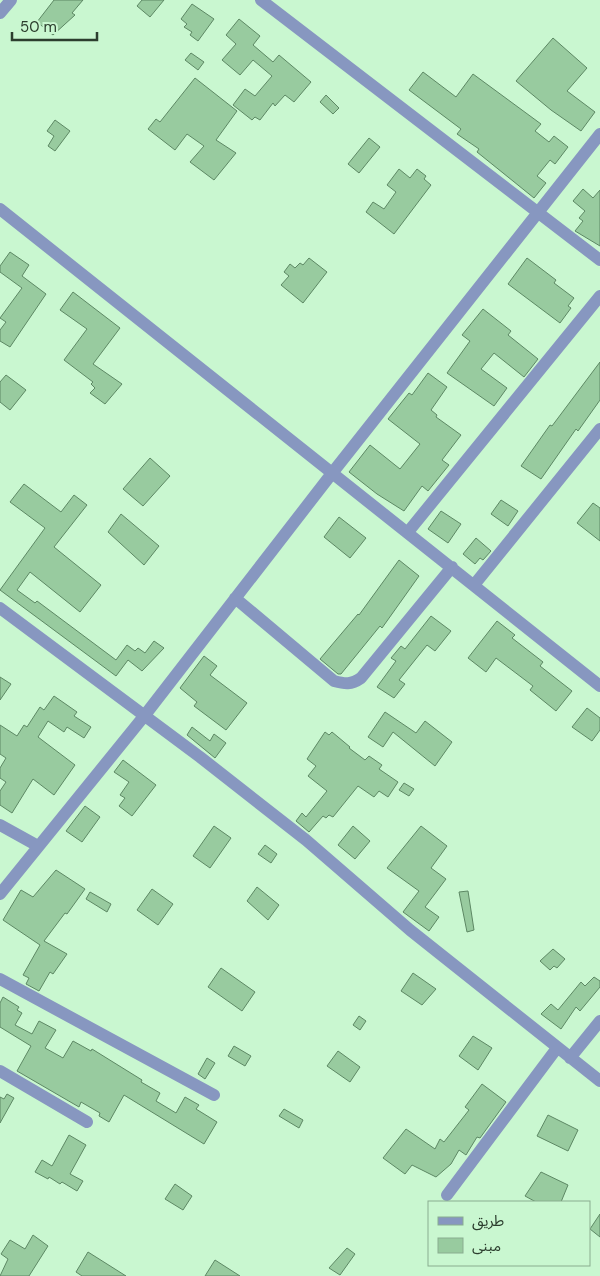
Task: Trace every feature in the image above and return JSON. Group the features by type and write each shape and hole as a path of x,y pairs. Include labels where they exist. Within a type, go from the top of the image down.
{"street":[{"path":"0,13 11,0"},
{"path":"261,0 537,214 600,260"},
{"path":"0,894 145,716 333,472 600,134"},
{"path":"0,209 600,686"},
{"path":"408,532 600,296"},
{"path":"474,585 600,429"},
{"path":"235,598 334,681 345,684 354,683 361,678 452,567"},
{"path":"0,608 145,716 306,840 410,930 600,1081"},
{"path":"0,825 38,846"},
{"path":"0,979 214,1095"},
{"path":"570,1058 600,1021"},
{"path":"447,1195 557,1048"},
{"path":"0,1071 86,1122"}],"building":[{"path":"54,0 83,0 72,13 75,15 53,35 37,22"},
{"path":"142,0 164,0 150,17 137,6"},
{"path":"192,4 214,19 198,41 190,35 192,32 184,27 187,24 181,19"},
{"path":"239,19 260,36 253,45 273,62 279,55 311,82 294,102 285,95 275,106 273,103 260,120 255,117 252,120 233,105 245,89 255,96 272,76 253,60 240,75 222,60 236,44 226,35"},
{"path":"553,38 587,68 567,91 595,112 581,131 551,110 516,81"},
{"path":"191,53 204,62 198,70 185,60"},
{"path":"423,72 456,97 473,74 541,124 535,131 549,142 554,136 568,147 555,164 550,160 537,176 546,183 534,198 477,152 479,149 457,134 461,129 409,90"},
{"path":"195,78 237,111 216,140 236,153 214,180 190,162 204,146 187,134 175,150 148,129 156,119 160,122"},
{"path":"326,95 339,108 333,114 320,102"},
{"path":"55,120 70,131 55,151 48,146 54,136 47,131"},
{"path":"369,138 380,147 359,173 348,164"},
{"path":"399,169 410,178 417,169 426,176 424,179 431,185 394,234 366,212 373,202 384,209 396,192 387,185"},
{"path":"583,189 593,198 600,190 600,246 575,231 583,221 579,218 585,211 573,201"},
{"path":"10,252 29,265 22,276 46,294 10,347 0,341 0,330 6,322 0,318 22,288 0,272 0,266"},
{"path":"309,258 327,272 303,303 281,285 289,276 284,272 290,264 295,268 300,263 303,265"},
{"path":"527,258 556,280 554,283 574,298 568,306 571,308 560,323 508,284"},
{"path":"73,292 120,328 93,364 122,384 105,404 90,393 95,388 91,384 93,382 64,360 87,329 60,310"},
{"path":"483,309 511,331 508,335 538,359 524,377 494,353 481,369 507,388 494,406 447,373 470,341 462,335"},
{"path":"600,362 600,400 578,431 576,429 541,479 521,466 550,425 552,426"},
{"path":"428,373 447,387 431,410 437,415 436,417 461,435 442,460 449,465 428,491 422,486 404,511 377,494 349,472 370,445 400,469 420,444 388,419 409,393 412,395"},
{"path":"6,375 26,390 10,410 0,402 0,382"},
{"path":"150,458 170,476 143,506 123,489"},
{"path":"24,484 61,512 74,495 87,505 54,547 101,585 80,612 30,572 17,590 35,603 37,601 116,660 127,645 135,651 138,648 145,653 154,641 164,648 142,671 128,660 116,676 0,590 45,528 10,502"},
{"path":"501,500 518,511 508,526 491,514"},
{"path":"593,503 600,508 600,541 577,523"},
{"path":"441,511 461,524 448,543 428,529"},
{"path":"121,514 159,546 144,565 108,532"},
{"path":"339,517 366,538 350,558 324,537"},
{"path":"476,538 491,551 483,560 480,558 475,564 463,554"},
{"path":"399,560 419,576 382,628 380,626 341,674 338,674 320,659 359,615"},
{"path":"431,616 451,631 435,651 427,645 399,680 405,684 394,698 377,687 396,661 391,658 401,646 405,649"},
{"path":"497,621 515,635 512,638 543,662 540,666 572,691 556,711 530,690 533,686 496,658 486,672 468,658"},
{"path":"204,656 217,666 210,675 247,703 226,730 194,706 197,702 180,688"},
{"path":"0,677 11,684 0,700"},
{"path":"54,696 77,712 74,716 91,727 84,738 67,727 64,732 48,721 38,737 75,765 54,795 33,779 12,813 0,805 0,791 6,782 0,778 0,768 6,758 0,754 0,725 17,736 24,725 27,727 40,707 44,710"},
{"path":"587,708 600,718 600,730 592,741 572,727"},
{"path":"385,712 416,733 425,721 452,742 435,766 393,732 383,747 368,737"},
{"path":"192,727 210,741 214,734 226,743 215,758 187,735"},
{"path":"325,732 329,735 332,732 365,760 369,756 382,765 379,769 398,782 388,797 379,791 374,797 358,786 333,817 329,815 326,818 323,816 309,832 296,821 302,813 306,817 327,791 308,776 316,766 307,759"},
{"path":"123,760 156,785 132,816 119,806 125,798 120,795 129,782 114,772"},
{"path":"404,783 414,789 409,796 399,790"},
{"path":"85,806 100,817 82,842 66,831"},
{"path":"214,826 231,838 210,868 193,856"},
{"path":"353,826 370,841 355,859 338,845"},
{"path":"421,826 447,846 431,868 446,879 425,907 439,917 429,931 403,912 419,891 387,868"},
{"path":"265,845 277,854 271,863 258,854"},
{"path":"56,870 85,889 44,941 67,954 53,974 50,972 39,991 26,984 29,978 23,975 40,945 3,920 21,890 33,897"},
{"path":"257,887 279,905 268,920 247,901"},
{"path":"152,889 173,904 158,925 137,910"},
{"path":"468,891 474,930 467,932 459,892"},
{"path":"90,892 111,904 107,912 86,899"},
{"path":"553,949 565,959 557,968 554,966 550,970 540,961"},
{"path":"221,968 255,992 242,1011 208,987"},
{"path":"413,973 436,989 422,1005 401,991"},
{"path":"594,977 600,981 600,987 580,1011 576,1007 561,1029 541,1014 551,1004 558,1010 581,982 585,986"},
{"path":"3,997 19,1007 17,1010 22,1013 15,1025 32,1034 39,1021 56,1030 45,1048 63,1058 73,1041 91,1051 92,1049 142,1080 141,1082 160,1093 156,1101 176,1113 185,1097 199,1105 196,1109 217,1122 204,1144 124,1095 109,1122 99,1116 100,1113 81,1102 79,1107 17,1071 31,1046 0,1027 0,1003"},
{"path":"359,1016 366,1021 360,1030 353,1025"},
{"path":"473,1036 492,1048 478,1070 459,1056"},
{"path":"234,1046 251,1056 245,1066 228,1056"},
{"path":"338,1051 360,1067 350,1082 327,1066"},
{"path":"207,1058 215,1063 205,1079 198,1074"},
{"path":"482,1084 506,1102 480,1138 477,1137 466,1155 459,1150 451,1164 436,1177 412,1165 405,1174 383,1158 406,1129 435,1149 440,1139 444,1142 469,1110 465,1107"},
{"path":"7,1094 14,1098 0,1123 0,1097 4,1099"},
{"path":"284,1109 303,1120 299,1128 279,1116"},
{"path":"548,1115 578,1130 568,1151 537,1136"},
{"path":"69,1135 86,1145 70,1174 83,1181 77,1191 62,1182 60,1184 49,1177 48,1179 35,1172 42,1160 52,1166"},
{"path":"541,1172 568,1185 561,1201 534,1201 525,1196"},
{"path":"175,1184 192,1196 183,1210 165,1199"},
{"path":"600,1214 600,1237 590,1229"},
{"path":"33,1235 48,1246 29,1276 0,1276 8,1259 1,1254 10,1240 25,1249"},
{"path":"347,1248 355,1254 340,1275 329,1268"},
{"path":"88,1252 126,1276 82,1276 76,1272"},
{"path":"215,1260 240,1276 205,1276"}]}
